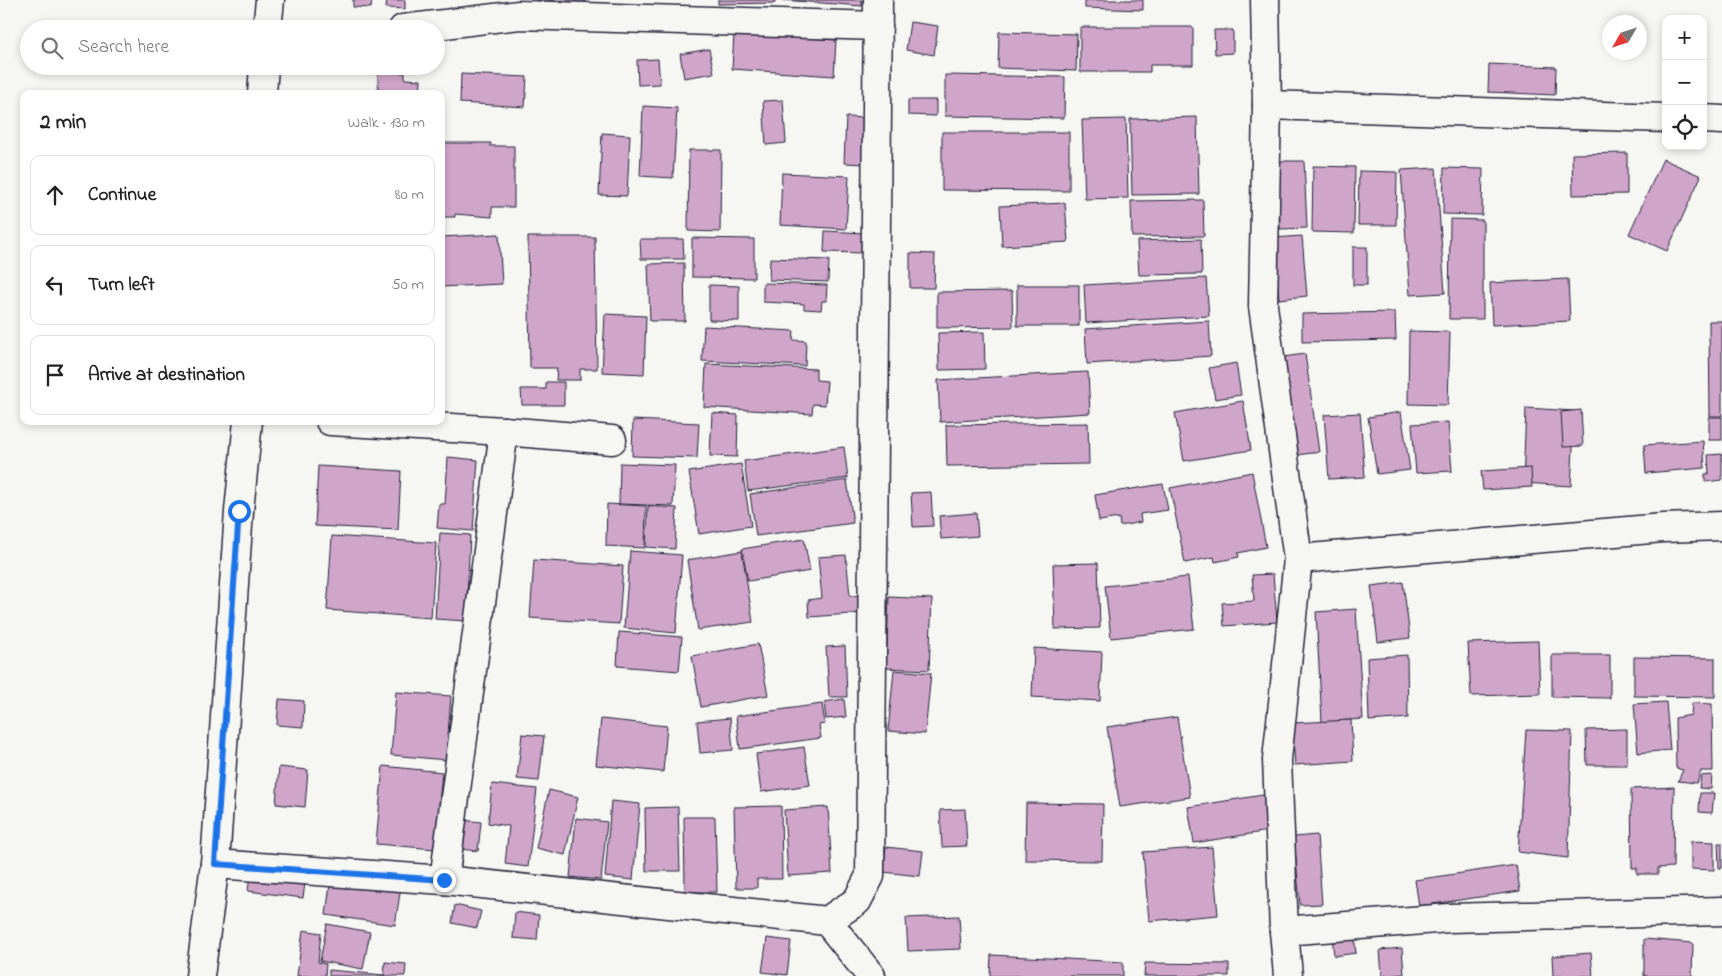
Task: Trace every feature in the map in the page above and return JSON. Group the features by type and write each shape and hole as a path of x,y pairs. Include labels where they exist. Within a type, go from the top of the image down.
{"street":[{"path":"268,20 270,0"},
{"path":"1265,0 1267,105 1263,306 1298,559 1277,760 1284,931 1288,976"},
{"path":"215,864 444,880 827,922 856,901 870,876 878,13 519,15 445,24"},
{"path":"262,90 263,75"},
{"path":"1267,105 1662,118"},
{"path":"1707,119 1722,120"},
{"path":"200,976 215,864 238,521 248,425"},
{"path":"400,425 612,440"},
{"path":"444,880 504,431"},
{"path":"1298,559 1663,528 1722,526"},
{"path":"1284,931 1448,918 1722,911"},
{"path":"827,922 871,976"}],"building":[{"path":"353,0 372,0 371,8 353,7"},
{"path":"387,0 405,0 405,9 386,8"},
{"path":"537,0 585,0 585,6 537,3"},
{"path":"718,0 775,0 775,3 718,4"},
{"path":"782,0 862,0 862,6"},
{"path":"1085,0 1143,0 1143,10 1085,8"},
{"path":"910,22 938,26 934,55 906,50"},
{"path":"1080,27 1193,27 1193,65 1150,65 1150,72 1080,72"},
{"path":"1214,30 1233,30 1233,53 1215,54"},
{"path":"999,32 1077,34 1076,71 998,68"},
{"path":"734,33 836,40 834,76 732,69"},
{"path":"709,49 714,73 684,78 680,54"},
{"path":"658,59 660,84 638,85 637,60"},
{"path":"1489,64 1556,67 1555,95 1488,92"},
{"path":"461,74 527,77 525,107 460,103"},
{"path":"378,75 405,75 405,79 421,80 420,90 378,90"},
{"path":"945,75 1065,77 1064,118 945,116"},
{"path":"783,100 786,143 766,145 763,101"},
{"path":"908,100 936,100 936,116 908,115"},
{"path":"643,106 677,108 673,178 640,176"},
{"path":"846,117 868,118 866,164 844,163"},
{"path":"1197,117 1199,194 1132,195 1130,119"},
{"path":"1126,119 1128,198 1085,199 1082,120"},
{"path":"942,132 1069,132 1069,191 942,190"},
{"path":"602,133 630,135 627,196 599,195"},
{"path":"445,143 491,143 490,146 514,146 514,207 492,207 492,217 455,214 455,217 445,217"},
{"path":"689,150 721,150 720,232 688,231"},
{"path":"1627,153 1627,194 1573,195 1572,154"},
{"path":"1663,159 1701,176 1667,251 1629,234"},
{"path":"1278,161 1304,161 1307,228 1280,229"},
{"path":"1313,166 1355,167 1354,233 1312,232"},
{"path":"1436,168 1445,293 1410,295 1401,170"},
{"path":"1444,168 1483,169 1482,215 1443,214"},
{"path":"1359,171 1397,172 1396,225 1358,225"},
{"path":"782,173 849,176 846,229 780,225"},
{"path":"1203,200 1204,236 1132,237 1131,201"},
{"path":"1065,203 1068,242 1002,246 1000,206"},
{"path":"1450,219 1483,220 1483,319 1449,319"},
{"path":"825,231 865,233 864,253 824,252"},
{"path":"499,234 502,284 445,287 445,237"},
{"path":"1302,236 1307,296 1279,299 1274,238"},
{"path":"528,237 595,237 597,369 580,369 580,380 556,380 557,368 530,368"},
{"path":"692,238 754,239 754,278 692,277"},
{"path":"640,239 683,239 684,259 641,259"},
{"path":"1201,239 1202,274 1139,275 1137,241"},
{"path":"1353,247 1367,247 1367,285 1353,285"},
{"path":"910,253 935,254 934,288 910,288"},
{"path":"770,258 829,260 828,282 769,280"},
{"path":"684,263 685,321 650,321 648,264"},
{"path":"1206,278 1209,316 1086,323 1084,285"},
{"path":"1568,279 1570,321 1492,325 1490,283"},
{"path":"763,283 827,285 826,301 822,301 821,310 804,309 804,304 763,302"},
{"path":"709,285 739,286 739,321 709,320"},
{"path":"1017,285 1079,285 1079,326 1017,326"},
{"path":"1012,291 1013,327 937,328 937,292"},
{"path":"1395,312 1396,340 1302,342 1302,314"},
{"path":"605,314 646,316 644,374 602,372"},
{"path":"1209,321 1211,356 1087,364 1085,329"},
{"path":"1709,321 1722,321 1722,416 1710,416"},
{"path":"704,326 794,331 793,340 806,341 805,366 702,361"},
{"path":"1409,331 1450,332 1448,405 1408,404"},
{"path":"984,332 985,369 939,370 938,333"},
{"path":"1305,354 1319,452 1297,455 1283,357"},
{"path":"1236,363 1241,395 1215,399 1209,368"},
{"path":"706,364 816,369 816,380 827,381 825,405 813,404 812,414 704,407"},
{"path":"1088,372 1090,413 940,422 938,380"},
{"path":"546,382 564,382 564,405 522,405 521,389 546,389"},
{"path":"1243,401 1251,450 1184,461 1175,413"},
{"path":"1526,408 1575,411 1571,486 1523,483"},
{"path":"1581,410 1583,446 1563,447 1561,412"},
{"path":"1401,412 1410,470 1377,474 1368,417"},
{"path":"712,413 738,415 737,457 710,456"},
{"path":"1360,413 1365,477 1329,479 1324,415"},
{"path":"1709,417 1722,417 1722,440 1709,440"},
{"path":"633,420 699,423 697,458 632,456"},
{"path":"1448,422 1452,471 1416,473 1412,424"},
{"path":"1088,423 1089,464 947,466 946,425"},
{"path":"1703,441 1705,468 1646,473 1644,445"},
{"path":"844,447 848,478 748,491 744,461"},
{"path":"1722,454 1722,480 1705,482 1705,474 1709,474 1708,455"},
{"path":"448,457 478,460 473,531 437,528 439,504 445,504"},
{"path":"620,463 675,465 673,506 619,504"},
{"path":"741,464 751,526 699,534 689,472"},
{"path":"318,466 401,471 398,530 315,526"},
{"path":"1531,468 1532,487 1483,490 1481,471"},
{"path":"1252,472 1266,547 1238,553 1239,557 1215,562 1214,557 1185,563 1170,488"},
{"path":"847,480 853,523 756,536 750,494"},
{"path":"1163,484 1168,510 1140,514 1141,522 1120,526 1119,518 1099,521 1095,495"},
{"path":"931,492 933,526 913,527 911,493"},
{"path":"607,504 646,506 645,548 606,546"},
{"path":"648,506 677,508 675,549 646,547"},
{"path":"976,513 978,536 941,539 939,516"},
{"path":"440,533 470,535 466,621 435,619"},
{"path":"332,536 436,543 431,618 327,610"},
{"path":"804,539 810,571 748,581 742,549"},
{"path":"630,551 682,555 676,633 624,628"},
{"path":"742,551 753,622 698,630 687,560"},
{"path":"846,555 850,596 861,595 863,613 809,617 808,600 822,598 818,557"},
{"path":"534,560 623,566 619,624 530,618"},
{"path":"1098,563 1100,628 1055,629 1053,564"},
{"path":"1273,574 1277,622 1224,626 1222,603 1254,601 1252,575"},
{"path":"1188,577 1194,629 1111,638 1105,586"},
{"path":"1403,582 1410,638 1378,642 1371,586"},
{"path":"889,597 932,599 929,670 886,668"},
{"path":"1356,609 1363,719 1322,722 1316,612"},
{"path":"619,632 682,637 679,671 617,666"},
{"path":"1538,641 1540,694 1471,696 1468,643"},
{"path":"758,644 768,695 701,707 692,656"},
{"path":"845,646 847,697 829,697 826,647"},
{"path":"1034,648 1102,652 1100,701 1032,697"},
{"path":"1407,655 1408,718 1369,721 1367,658"},
{"path":"1552,655 1610,655 1610,698 1552,697"},
{"path":"1634,657 1715,658 1715,697 1634,696"},
{"path":"894,670 931,673 925,734 888,731"},
{"path":"396,692 451,696 446,760 391,755"},
{"path":"279,699 304,701 303,727 277,725"},
{"path":"844,699 846,717 826,719 824,702"},
{"path":"1666,702 1670,750 1638,753 1634,704"},
{"path":"1692,703 1712,704 1713,771 1701,771 1697,783 1678,781 1683,770 1676,768 1675,718 1691,715"},
{"path":"822,704 825,724 819,725 821,738 740,749 736,716"},
{"path":"1177,717 1190,797 1120,807 1107,727"},
{"path":"730,718 733,750 700,753 697,721"},
{"path":"601,719 667,726 663,772 596,765"},
{"path":"1351,720 1353,761 1295,765 1292,723"},
{"path":"1627,729 1627,765 1587,765 1586,730"},
{"path":"1526,730 1572,731 1568,858 1518,852"},
{"path":"522,734 544,736 539,781 517,779"},
{"path":"804,747 810,785 761,792 756,754"},
{"path":"383,766 442,772 435,849 376,844"},
{"path":"279,767 308,770 305,807 276,804"},
{"path":"1712,775 1711,789 1699,788 1701,776"},
{"path":"492,784 537,789 528,867 505,864 509,826 488,823"},
{"path":"1674,787 1673,867 1658,868 1658,874 1637,874 1637,868 1632,868 1631,789"},
{"path":"549,790 578,797 565,855 536,848"},
{"path":"1700,793 1714,793 1712,813 1699,812"},
{"path":"1269,794 1275,830 1194,843 1188,807"},
{"path":"611,801 640,804 633,880 605,877"},
{"path":"1026,803 1103,804 1102,861 1025,860"},
{"path":"781,806 782,879 757,879 757,888 736,888 734,807"},
{"path":"678,807 680,871 646,871 645,808"},
{"path":"828,807 832,873 788,876 784,810"},
{"path":"965,809 967,846 942,847 940,810"},
{"path":"684,817 715,817 717,892 685,892"},
{"path":"576,818 607,822 601,880 570,877"},
{"path":"462,820 481,822 478,851 460,849"},
{"path":"1317,835 1322,904 1300,905 1294,837"},
{"path":"1691,841 1714,842 1714,870 1691,869"},
{"path":"1718,843 1722,843 1722,868 1719,868"},
{"path":"886,847 923,851 920,876 883,872"},
{"path":"1212,847 1218,915 1149,921 1143,852"},
{"path":"1516,865 1520,891 1419,906 1415,880"},
{"path":"251,867 306,875 303,898 248,891"},
{"path":"331,877 401,887 395,925 326,915"},
{"path":"455,905 481,911 477,928 452,923"},
{"path":"515,912 539,915 537,940 513,938"},
{"path":"959,916 961,949 908,951 906,918"},
{"path":"327,924 370,932 363,969 320,961"},
{"path":"303,930 321,933 318,962 326,964 325,976 297,976"},
{"path":"1354,935 1356,953 1334,956 1332,936"},
{"path":"767,938 791,941 787,975 762,972"},
{"path":"1644,939 1693,943 1692,976 1644,976"},
{"path":"1402,948 1404,974 1382,976 1380,950"},
{"path":"1591,953 1593,976 1553,976 1552,956"},
{"path":"991,955 1123,962 1123,976 990,976"},
{"path":"385,962 406,964 405,976 384,976"},
{"path":"1145,963 1229,964 1229,976 1144,976"},
{"path":"329,970 384,975 384,976 329,976"}],"route":[{"path":"239,511 215,864 444,880"}]}
